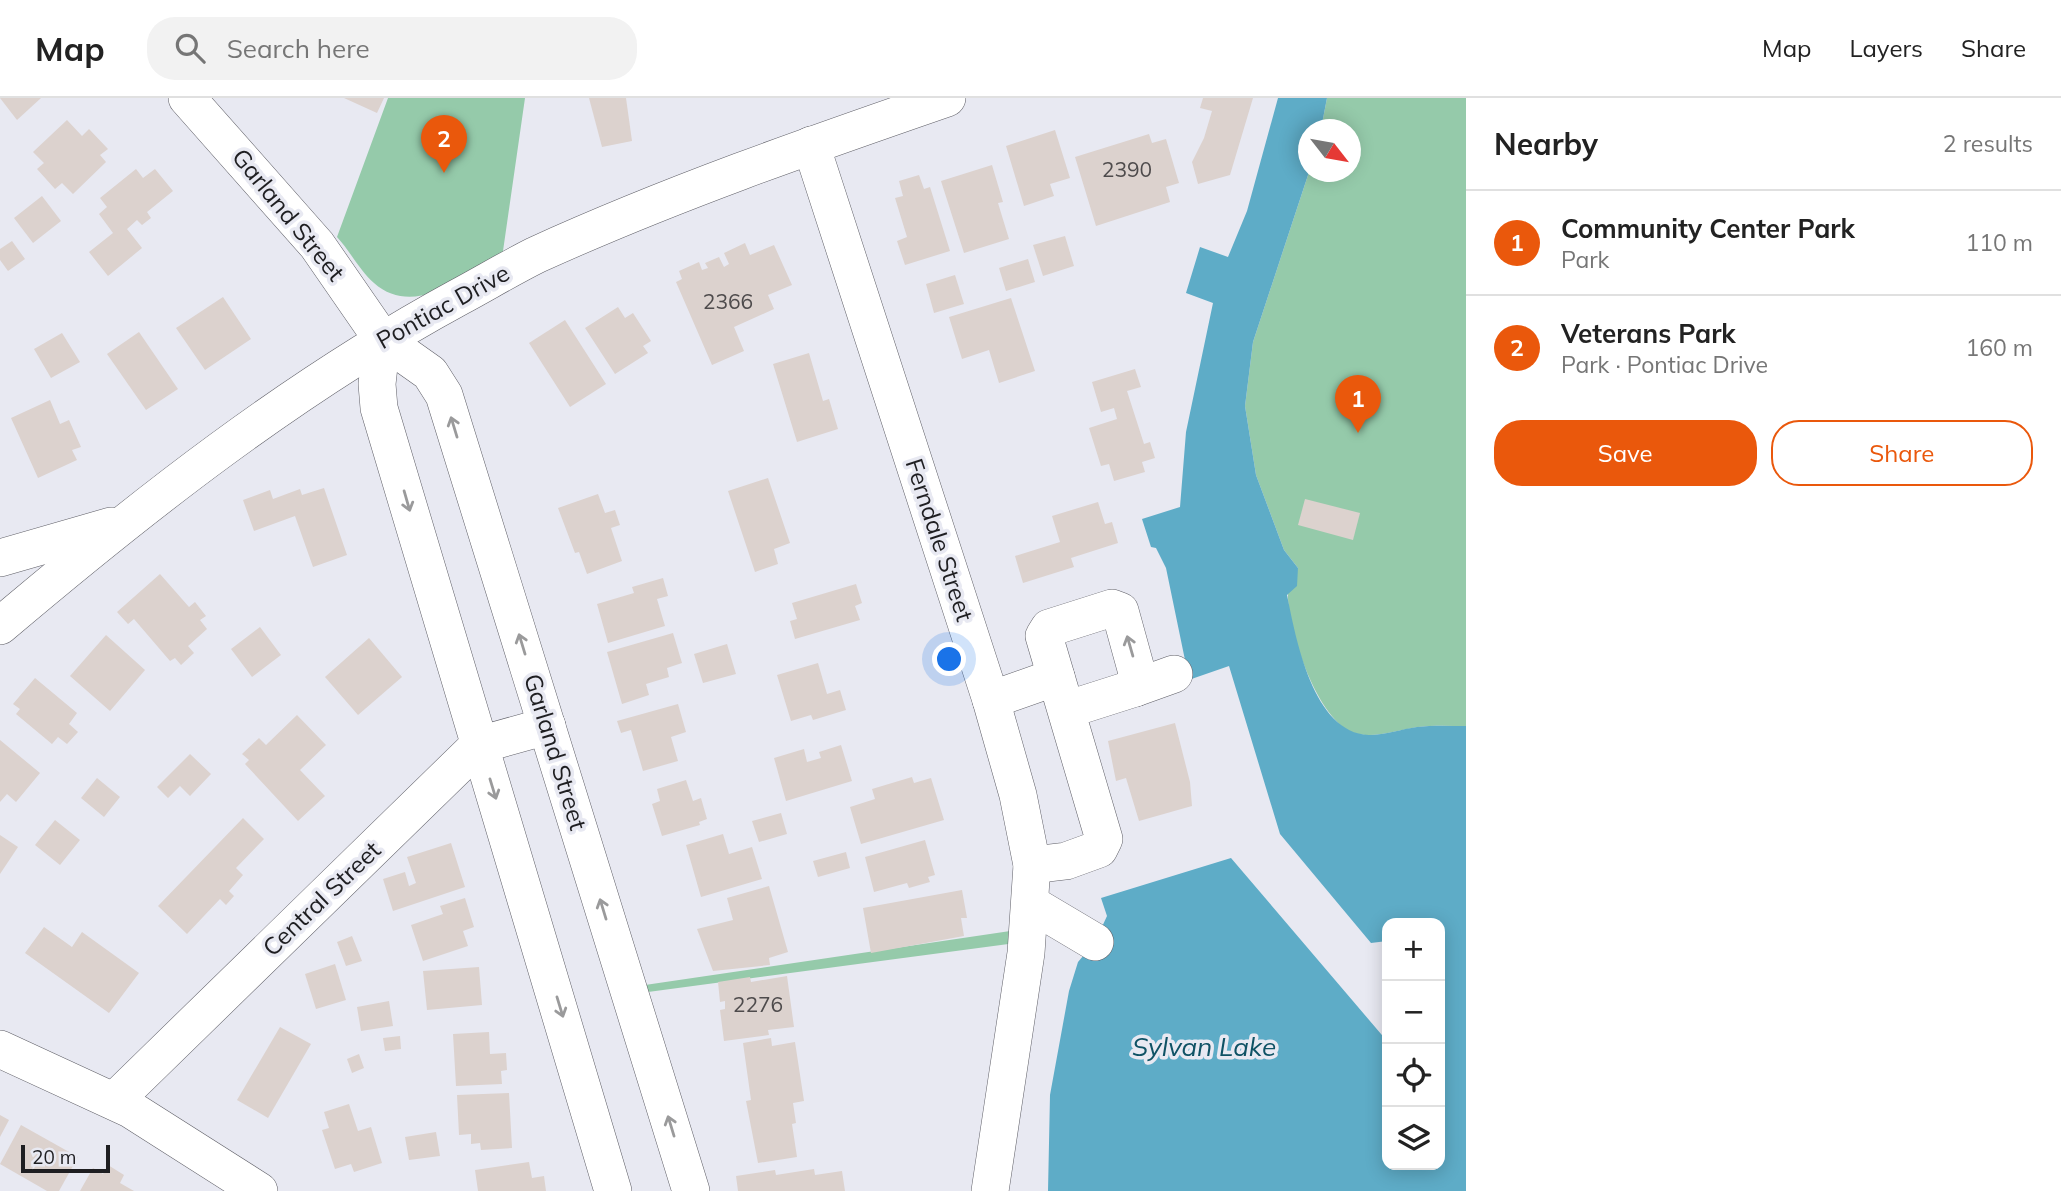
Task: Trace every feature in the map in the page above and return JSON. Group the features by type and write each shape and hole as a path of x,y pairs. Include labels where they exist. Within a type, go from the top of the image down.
{"street":[{"name":"Garland Street","path":"187,98 317,245 382,339 430,373 444,395 691,1191"},
{"name":"Pontiac Drive","path":"0,626 122,523 244,433 382,339 534,256 671,197 947,98"},
{"name":"Ferndale Street","path":"811,145 991,700 1018,795 1032,865 1031,904 990,1191"},
{"path":"382,339 377,384 379,408 613,1191"},
{"path":"0,558 122,523"},
{"path":"1032,865 1066,862 1099,849 1104,839 1044,636 1049,628 1112,608 1120,611 1139,680 1135,688"},
{"path":"991,700 1135,688 1174,674"},
{"name":"Central Street","path":"114,1101 479,745 547,726"},
{"path":"1031,904 1095,942"},
{"path":"0,1049 114,1101 259,1191"}],"green space":[{"path":"388,98 525,98 502,258 439,291 422,295 405,297 389,293 374,283 337,237"},
{"path":"1327,98 1466,98 1466,726 1424,726 1378,735 1362,735 1341,725 1329,712 1308,674 1294,632 1288,598 1298,568 1284,550 1256,475 1245,406 1253,342 1306,182 1361,182 1361,119 1323,119"},
{"path":"1017,930 1016,943 648,992 645,985"}],"water":[{"name":"Sylvan Lake","path":"1278,98 1327,98 1323,119 1298,119 1298,182 1306,182 1253,342 1245,406 1256,475 1284,550 1298,568 1297,586 1287,595 1302,658 1321,701 1334,718 1350,730 1369,735 1423,726 1466,726 1466,1191 1048,1191 1050,1095 1069,991 1078,962 1095,942 1107,916 1101,898 1231,858 1382,1035 1382,1170 1445,1170 1445,918 1382,918 1382,942 1371,943 1280,834 1229,666 1177,684 1185,660 1166,568 1156,548 1151,547 1142,519 1180,507 1186,432 1213,303 1186,293 1200,247 1228,257 1247,211"}],"building":[{"path":"0,98 41,98 17,120"},
{"path":"344,98 384,98 377,113"},
{"path":"589,98 626,98 632,141 602,147"},
{"path":"1203,98 1253,98 1230,175 1198,184 1192,162 1204,138 1212,111 1200,108"},
{"path":"67,120 82,136 89,129 108,149 100,155 106,162 73,194 62,183 55,189 37,169 44,163 33,152"},
{"path":"1055,130 1070,178 1050,184 1054,196 1024,206 1006,146"},
{"path":"1149,134 1152,143 1166,139 1179,183 1166,187 1170,202 1096,226 1075,157"},
{"path":"992,165 1003,202 998,203 1009,239 964,253 941,181"},
{"path":"136,169 143,178 155,169 173,191 147,212 151,218 142,225 137,220 127,229 142,248 108,276 89,252 113,233 99,214 107,207 100,198"},
{"path":"919,175 924,189 930,187 950,251 905,265 897,241 907,237 895,198 903,196 899,181"},
{"path":"42,196 61,221 33,243 14,218"},
{"path":"1065,236 1074,266 1043,276 1033,245"},
{"path":"12,241 25,259 8,271 0,260 0,249"},
{"path":"745,243 750,255 774,245 792,285 768,295 774,309 734,327 744,351 712,365 676,282 682,279 679,271 699,262 702,270 708,268 705,263 719,257 724,267 729,264 724,253"},
{"path":"1028,259 1035,282 1006,291 999,268"},
{"path":"955,275 964,304 934,313 926,284"},
{"path":"223,297 251,339 205,370 176,328"},
{"path":"1011,298 1035,371 999,383 989,350 962,359 949,317"},
{"path":"618,307 625,318 633,313 651,341 643,346 648,353 615,374 585,328"},
{"path":"565,320 606,384 570,407 529,343"},
{"path":"139,332 178,389 146,410 107,354"},
{"path":"62,333 80,362 51,378 34,349"},
{"path":"809,353 823,401 829,399 838,429 797,442 773,364"},
{"path":"1135,369 1141,387 1127,391 1144,444 1150,442 1155,458 1142,462 1145,472 1114,481 1109,464 1101,466 1089,428 1117,419 1114,408 1101,412 1092,382"},
{"path":"50,400 60,424 69,420 81,447 72,450 77,460 38,478 11,418"},
{"path":"768,478 790,543 774,549 778,564 755,572 728,491"},
{"path":"324,488 347,555 313,567 295,516 254,531 243,500 270,490 273,499 300,489 302,495"},
{"path":"598,494 605,513 615,510 620,525 611,528 622,561 587,574 579,552 575,553 558,508"},
{"path":"1305,499 1360,513 1353,540 1298,525"},
{"path":"1098,502 1105,524 1112,522 1118,543 1071,558 1074,567 1023,583 1015,556 1060,542 1052,516"},
{"path":"160,574 189,607 195,602 206,616 200,620 207,629 188,646 194,653 181,665 175,658 170,661 134,619 128,624 117,612"},
{"path":"663,578 668,596 657,599 665,626 608,643 597,604 634,593 632,587"},
{"path":"856,584 862,603 855,606 860,620 795,639 790,621 797,619 792,603"},
{"path":"260,627 281,655 252,677 231,649"},
{"path":"673,633 682,663 667,668 669,677 646,684 649,695 622,704 607,652"},
{"path":"106,635 145,670 110,711 70,676"},
{"path":"369,638 402,677 358,715 325,677"},
{"path":"727,644 736,674 703,683 694,654"},
{"path":"818,663 827,694 840,690 846,710 813,720 811,715 791,721 777,675"},
{"path":"35,678 77,713 69,724 78,732 67,744 58,737 52,744 16,714 20,709 13,704"},
{"path":"678,704 686,732 671,737 678,761 643,771 631,730 621,733 617,721"},
{"path":"297,715 326,745 300,770 325,796 298,821 245,764 249,760 242,754 259,738 266,745"},
{"path":"1175,723 1190,782 1192,806 1139,821 1126,778 1116,781 1108,741"},
{"path":"0,740 40,773 16,802 7,794 0,802"},
{"path":"841,745 852,781 786,801 774,758 804,749 807,762 821,758 819,752"},
{"path":"190,754 211,774 190,796 180,786 168,798 157,787"},
{"path":"912,777 914,783 931,778 944,820 861,844 850,807 875,799 872,789"},
{"path":"97,778 120,797 104,817 81,798"},
{"path":"686,780 693,801 701,798 707,819 699,822 700,825 662,836 652,804 660,801 657,789"},
{"path":"781,813 787,834 759,842 752,821"},
{"path":"243,818 264,839 236,868 243,875 229,891 234,896 226,905 220,899 187,934 158,906"},
{"path":"55,820 80,840 60,865 35,845"},
{"path":"723,834 729,854 752,847 762,879 701,897 686,845"},
{"path":"0,835 18,847 0,874"},
{"path":"925,840 935,875 928,877 930,882 909,888 907,883 874,892 865,857"},
{"path":"451,843 465,887 393,911 383,879 405,872 409,886 416,883 407,857"},
{"path":"846,852 850,868 818,877 813,861"},
{"path":"769,886 788,952 769,958 770,965 713,971 697,929 733,920 727,898"},
{"path":"962,890 967,918 961,918 964,936 871,953 863,908"},
{"path":"465,898 474,927 463,931 468,946 423,961 411,925 443,914 440,906"},
{"path":"44,927 72,947 82,932 139,973 109,1013 25,953"},
{"path":"352,936 362,961 346,966 337,942"},
{"path":"335,964 346,1000 316,1009 305,974"},
{"path":"479,967 482,1005 427,1010 423,971"},
{"path":"787,976 794,1027 768,1030 769,1035 724,1041 720,1010 725,1009 725,1001 720,1002 718,982 750,977 751,982"},
{"path":"389,1001 393,1026 361,1031 357,1007"},
{"path":"280,1027 311,1044 268,1118 237,1100"},
{"path":"489,1032 490,1054 506,1053 507,1070 501,1071 502,1084 456,1086 453,1034"},
{"path":"400,1036 401,1049 385,1051 383,1038"},
{"path":"771,1038 772,1046 795,1042 804,1101 793,1103 796,1123 792,1124 797,1157 758,1163 746,1101 751,1100 743,1043"},
{"path":"359,1054 364,1068 352,1073 347,1059"},
{"path":"509,1093 512,1148 481,1150 480,1143 471,1144 471,1134 459,1135 457,1095"},
{"path":"349,1104 358,1131 371,1127 382,1163 354,1172 351,1164 335,1169 322,1130 329,1128 324,1112"},
{"path":"0,1115 9,1120 0,1137"},
{"path":"21,1125 78,1157 59,1191 47,1191 0,1164"},
{"path":"436,1132 440,1156 409,1160 405,1137"},
{"path":"529,1162 532,1178 544,1176 546,1191 478,1191 475,1170"},
{"path":"108,1165 124,1175 120,1183 134,1191 80,1191 93,1168 103,1174"},
{"path":"814,1169 815,1175 842,1171 845,1191 738,1191 736,1176 775,1170 776,1175"}],"place":[{"name":"Veterans Park","path":"444,173"},
{"name":"Community Center Park","path":"1358,433"}]}
